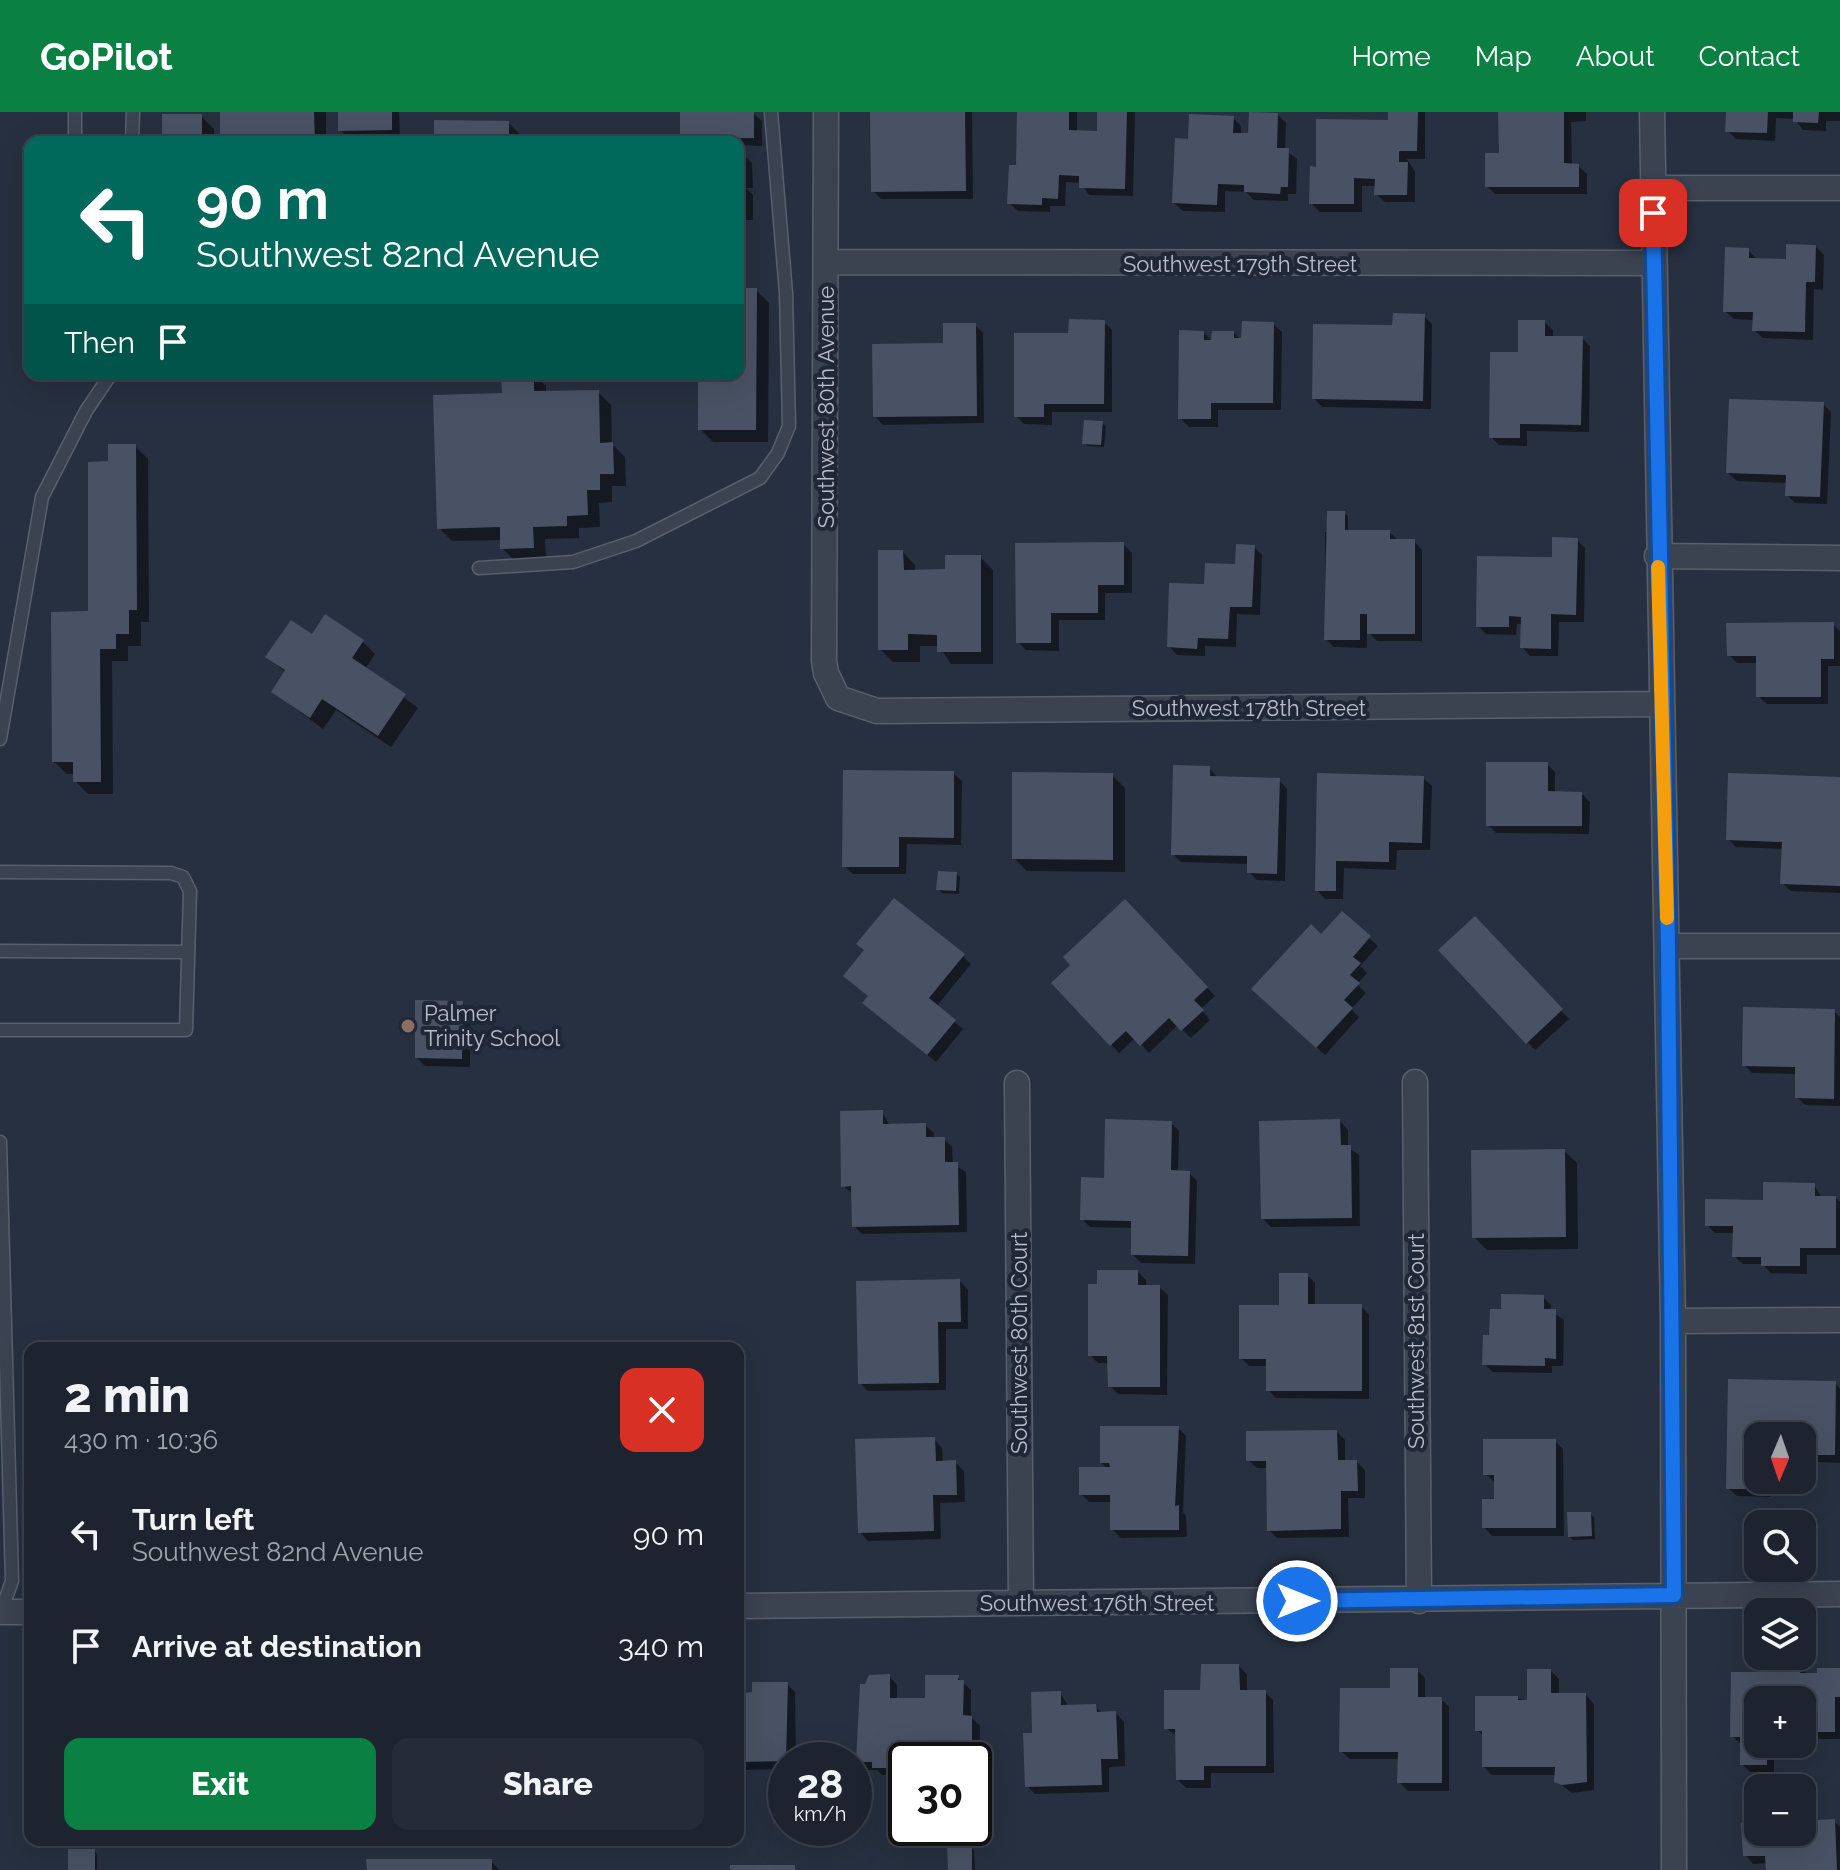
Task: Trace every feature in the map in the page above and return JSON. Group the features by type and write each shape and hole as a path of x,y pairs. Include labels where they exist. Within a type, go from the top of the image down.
{"street":[{"name":"Southwest 80th Avenue","path":"826,112 824,661 838,698"},
{"path":"1652,112 1657,556 1668,946 1673,1321 1674,1870"},
{"path":"1653,188 1840,188"},
{"name":"Southwest 179th Street","path":"826,262 1653,263"},
{"path":"1657,556 1840,558"},
{"name":"Southwest 178th Street","path":"838,698 877,711 1661,704"},
{"path":"1668,946 1840,946"},
{"name":"Southwest 81st Court","path":"1415,1082 1419,1601"},
{"name":"Southwest 80th Court","path":"1017,1083 1021,1603"},
{"path":"1673,1321 1840,1320"},
{"name":"Southwest 176th Street","path":"744,1606 1419,1601 1840,1594"},
{"path":"0,1613 24,1612"}],"lane":[{"path":"75,112 75,136"},
{"path":"132,136 133,112"},
{"path":"479,568 573,562 636,541 760,478 778,453 789,426 786,293 771,112"},
{"path":"0,739 42,497 80,422 107,380"},
{"path":"0,872 171,873 183,877 190,891 186,1030 0,1030"},
{"path":"0,951 188,952"},
{"path":"0,1142 12,1581 0,1613"}],"building":[{"path":"220,112 314,112 315,136 220,136"},
{"path":"338,112 392,112 392,130 338,131"},
{"path":"680,112 754,112 754,138 680,136"},
{"path":"870,112 965,112 966,191 871,192"},
{"path":"1017,112 1069,112 1069,130 1097,131 1097,112 1127,112 1125,189 1079,188 1079,176 1059,175 1058,199 1042,198 1042,205 1007,204 1009,165 1016,165"},
{"path":"1249,112 1278,113 1277,148 1289,148 1288,187 1281,187 1280,194 1244,192 1244,185 1218,184 1217,205 1172,203 1175,138 1188,139 1189,114 1234,116 1233,133 1248,133"},
{"path":"1388,112 1418,112 1417,151 1399,151 1399,162 1408,162 1407,195 1374,195 1375,179 1354,178 1354,204 1309,204 1310,166 1316,167 1316,119 1388,120"},
{"path":"1498,112 1564,112 1564,163 1579,164 1579,187 1485,187 1485,153 1499,153"},
{"path":"1726,112 1768,112 1767,133 1725,132"},
{"path":"1793,112 1819,112 1818,123 1793,122"},
{"path":"162,114 202,114 202,136 162,136"},
{"path":"434,120 509,121 509,136 434,136"},
{"path":"744,153 745,153 744,180"},
{"path":"744,185 746,185 744,213"},
{"path":"1786,244 1816,245 1815,282 1806,282 1805,332 1752,331 1753,312 1723,312 1725,247 1749,248 1749,258 1786,259"},
{"path":"744,288 757,288 756,430 698,430 698,380 744,380"},
{"path":"1393,313 1425,314 1423,401 1312,399 1313,324 1392,325"},
{"path":"1069,319 1105,320 1104,404 1044,404 1044,417 1014,417 1014,333 1068,333"},
{"path":"1518,320 1545,320 1545,336 1583,336 1581,425 1520,424 1520,438 1489,438 1490,352 1518,352"},
{"path":"1242,321 1274,322 1273,403 1211,403 1211,419 1178,419 1179,330 1204,331 1204,340 1211,340 1212,331 1234,331 1234,338 1241,338"},
{"path":"943,323 976,323 977,416 873,417 872,344 943,343"},
{"path":"501,380 534,380 534,391 599,390 600,443 613,442 614,474 600,474 600,490 587,490 588,515 567,516 567,526 533,527 534,548 500,549 500,527 437,529 433,395 502,393"},
{"path":"1729,399 1824,402 1820,497 1785,496 1786,475 1726,473"},
{"path":"1084,420 1103,421 1101,445 1082,444"},
{"path":"108,444 136,444 137,610 129,610 129,634 116,634 116,649 100,649 101,782 73,782 73,762 52,762 51,612 88,611 88,462 108,461"},
{"path":"1327,511 1345,511 1345,530 1390,530 1390,539 1415,539 1415,634 1367,634 1367,614 1360,614 1360,640 1324,640"},
{"path":"1552,537 1578,538 1576,615 1551,614 1551,649 1520,648 1521,617 1509,616 1509,627 1476,627 1477,556 1552,557"},
{"path":"1124,542 1124,585 1098,585 1098,613 1051,613 1051,643 1016,643 1015,543"},
{"path":"1236,544 1255,545 1252,607 1230,607 1228,639 1198,638 1197,649 1167,647 1169,583 1204,584 1205,563 1235,564"},
{"path":"878,550 903,550 904,570 945,569 945,555 981,555 981,652 937,652 937,635 908,634 908,650 878,650"},
{"path":"325,614 364,640 352,658 406,694 378,736 322,699 310,718 271,692 285,670 265,657 291,620 312,634"},
{"path":"1834,622 1834,659 1821,659 1821,697 1756,697 1756,656 1727,656 1726,623"},
{"path":"1486,762 1548,762 1548,791 1582,792 1582,826 1486,826"},
{"path":"1173,765 1210,766 1210,776 1280,778 1277,874 1247,873 1247,856 1171,855"},
{"path":"843,770 954,771 954,838 899,837 899,867 842,867"},
{"path":"1012,772 1113,773 1113,860 1012,859"},
{"path":"1317,773 1424,776 1422,843 1389,842 1389,862 1336,861 1336,891 1315,891"},
{"path":"1728,773 1840,777 1840,886 1780,884 1782,842 1726,840"},
{"path":"938,871 957,872 956,891 936,890"},
{"path":"894,898 965,954 929,998 956,1020 927,1055 862,1003 868,996 843,976 864,950 856,944"},
{"path":"1125,899 1208,987 1194,1000 1204,1010 1181,1031 1169,1018 1140,1046 1126,1031 1110,1046 1051,983 1070,965 1063,957"},
{"path":"1342,911 1371,936 1353,957 1361,963 1350,975 1360,983 1344,1000 1353,1008 1316,1048 1251,989 1311,924 1321,934"},
{"path":"1475,916 1563,1009 1526,1044 1438,950"},
{"path":"415,1000 463,1001 462,1059 415,1058"},
{"path":"1743,1007 1835,1009 1834,1099 1795,1098 1795,1067 1742,1066"},
{"path":"883,1110 883,1124 926,1123 926,1137 945,1137 945,1162 958,1162 959,1225 852,1227 851,1186 841,1187 840,1111"},
{"path":"1105,1119 1172,1121 1171,1170 1190,1171 1188,1256 1131,1255 1131,1221 1080,1220 1081,1177 1104,1178"},
{"path":"1340,1119 1341,1145 1351,1145 1352,1218 1261,1219 1259,1121"},
{"path":"1565,1149 1566,1237 1472,1238 1471,1150"},
{"path":"1763,1182 1815,1183 1815,1196 1836,1196 1836,1248 1800,1248 1800,1266 1761,1266 1761,1257 1732,1257 1733,1226 1705,1226 1705,1199 1763,1200"},
{"path":"1097,1270 1138,1270 1138,1285 1160,1285 1160,1387 1108,1387 1107,1356 1088,1356 1088,1284 1097,1284"},
{"path":"1279,1273 1308,1273 1308,1304 1362,1304 1362,1391 1266,1391 1266,1359 1239,1359 1239,1305 1279,1305"},
{"path":"960,1279 961,1322 938,1322 939,1383 858,1384 856,1281"},
{"path":"1501,1294 1544,1295 1544,1309 1556,1309 1556,1359 1545,1358 1545,1366 1482,1365 1483,1335 1489,1335 1490,1309 1501,1309"},
{"path":"1728,1379 1836,1381 1835,1455 1816,1455 1816,1422 1744,1422 1744,1489 1726,1489"},
{"path":"1100,1426 1179,1426 1175,1506 1179,1505 1179,1530 1110,1530 1110,1495 1079,1495 1079,1467 1110,1467 1109,1463 1100,1463"},
{"path":"1337,1430 1338,1460 1357,1460 1358,1491 1341,1491 1341,1529 1267,1531 1266,1461 1246,1461 1246,1431"},
{"path":"935,1437 936,1461 956,1460 957,1495 933,1495 934,1531 858,1533 855,1439"},
{"path":"1483,1439 1556,1439 1556,1528 1482,1528 1482,1499 1494,1499 1494,1475 1483,1475"},
{"path":"1567,1512 1591,1512 1592,1536 1568,1537"},
{"path":"1201,1664 1239,1664 1240,1690 1266,1690 1266,1766 1204,1766 1204,1780 1176,1780 1175,1729 1164,1729 1164,1690 1200,1690"},
{"path":"1390,1668 1418,1668 1418,1697 1442,1697 1442,1783 1397,1783 1398,1752 1339,1752 1340,1688 1390,1688"},
{"path":"1817,1668 1840,1668 1840,1697 1835,1697 1835,1732 1816,1732 1816,1686 1744,1686 1744,1758 1767,1758 1767,1765 1740,1765 1740,1737 1730,1737 1731,1672 1800,1670 1800,1673 1817,1673"},
{"path":"1527,1669 1551,1669 1551,1693 1586,1693 1587,1782 1562,1785 1554,1782 1555,1767 1482,1767 1482,1731 1475,1731 1475,1696 1518,1696 1518,1700 1527,1700"},
{"path":"890,1674 890,1698 925,1698 925,1675 959,1675 958,1680 964,1680 963,1715 972,1716 972,1742 888,1742 888,1768 872,1768 872,1742 857,1742 860,1684 865,1684 869,1675"},
{"path":"752,1682 788,1682 786,1742 768,1742 768,1761 744,1762 744,1693 752,1692"},
{"path":"1061,1691 1061,1705 1096,1704 1097,1712 1116,1711 1118,1759 1101,1759 1102,1785 1025,1787 1023,1733 1032,1733 1031,1692"},
{"path":"1835,1819 1837,1870 1766,1870 1765,1856 1743,1856 1741,1823 1744,1823 1744,1846 1816,1846 1816,1820"},
{"path":"947,1846 972,1846 972,1870 948,1870"},
{"path":"68,1849 95,1849 95,1870 68,1870"},
{"path":"366,1859 492,1859 492,1870 367,1870"},
{"path":"730,1865 795,1865 795,1870 730,1870"}],"slow traffic":[{"path":"1658,567 1667,918"}],"place":[{"name":"Palmer Trinity School","path":"408,1026"}],"route":[{"path":"1297,1601 1674,1595 1668,946 1657,556 1653,213"}]}
